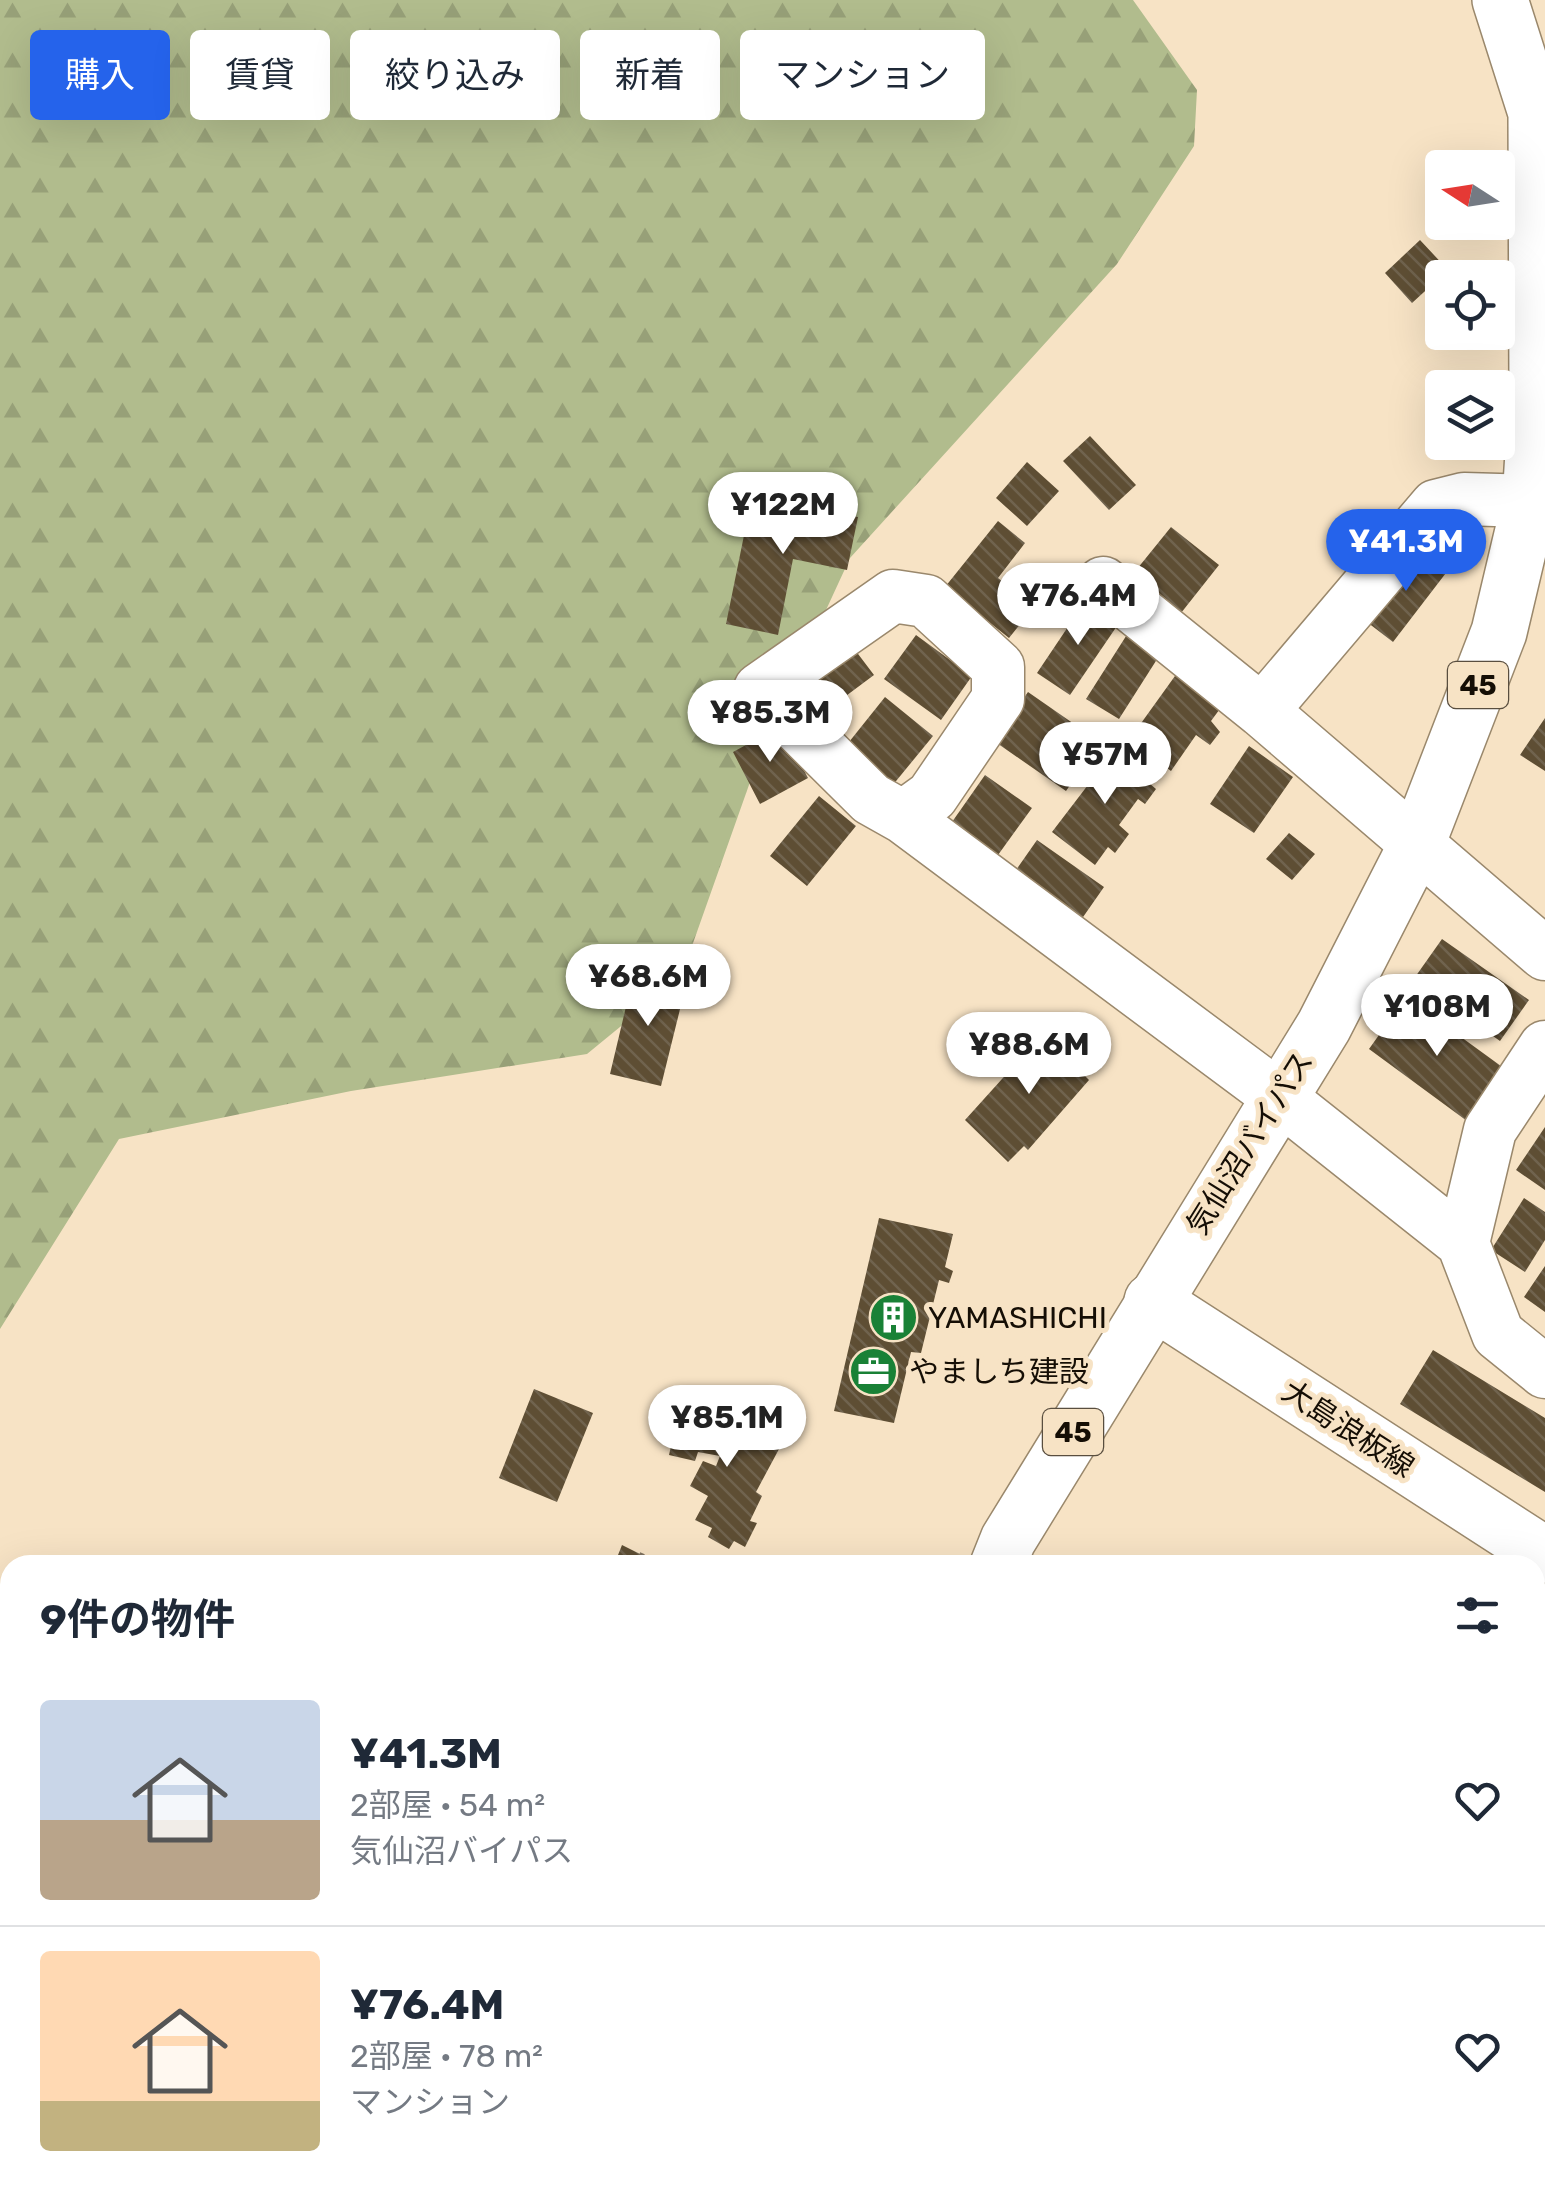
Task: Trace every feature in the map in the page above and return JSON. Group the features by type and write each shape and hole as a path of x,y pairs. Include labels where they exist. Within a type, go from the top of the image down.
{"main road":[{"name":"気仙沼バイパス","path":"1002,1555 1152,1300 1324,1026 1417,844 1499,632 1530,501 1541,389 1540,111 1500,0"},
{"name":"大島浪板線","path":"1152,1300 1545,1555"}],"street":[{"path":"1262,711 1436,506 1464,499 1530,501"},
{"path":"1103,583 1262,711 1545,954"},
{"path":"903,818 932,796 998,699 998,667 926,601 893,596 760,690 871,799 903,818 1279,1097 1463,1243 1498,1334 1545,1372"},
{"path":"1463,1243 1490,1130 1545,1047"}],"green space":[{"path":"0,0 1133,0 1197,90 1194,146 1117,264 850,558 761,751 681,977 587,1054 351,1091 119,1139 0,1329"}],"building":[{"path":"1420,240 1439,260 1425,260 1425,291 1412,303 1385,273"},
{"path":"1090,436 1136,485 1109,510 1063,461"},
{"path":"1027,462 1059,491 1027,526 996,498"},
{"path":"752,496 858,517 847,570 793,559 778,635 726,624"},
{"path":"998,521 1025,543 998,578 1034,607 1009,638 945,587"},
{"path":"1171,527 1219,565 1181,613 1133,574"},
{"path":"1418,546 1449,569 1393,642 1363,619"},
{"path":"1086,600 1119,623 1070,695 1037,673"},
{"path":"1128,633 1161,653 1119,719 1086,699"},
{"path":"916,635 972,676 941,720 884,679"},
{"path":"849,642 874,675 807,725 782,692"},
{"path":"1180,669 1225,702 1211,721 1220,732 1210,745 1196,735 1171,771 1129,740"},
{"path":"1028,692 1100,742 1066,791 994,741"},
{"path":"885,697 933,736 892,786 845,747"},
{"path":"1545,718 1545,771 1520,755"},
{"path":"781,726 808,778 760,804 733,752"},
{"path":"1249,746 1293,777 1254,833 1210,804"},
{"path":"1117,747 1154,776 1149,783 1156,789 1145,804 1138,799 1119,825 1129,834 1115,853 1108,847 1095,865 1052,832"},
{"path":"985,775 1032,808 998,855 952,822"},
{"path":"819,796 856,826 807,886 770,856"},
{"path":"1289,833 1315,854 1292,880 1266,859"},
{"path":"1037,840 1104,887 1074,930 1007,883"},
{"path":"1442,939 1529,1000 1500,1041 1413,980"},
{"path":"634,973 686,985 661,1086 610,1074"},
{"path":"1406,997 1505,1069 1467,1121 1369,1049"},
{"path":"1048,1028 1079,1059 1073,1064 1089,1080 1028,1150 1024,1146 1008,1162 965,1120"},
{"path":"1545,1127 1545,1190 1516,1170"},
{"path":"1524,1198 1545,1212 1545,1240 1525,1272 1491,1250"},
{"name":"YAMASHICHI","path":"879,1218 953,1234 945,1267 953,1271 949,1283 939,1280 921,1353 911,1352 894,1423 834,1411"},
{"path":"1545,1266 1545,1312 1524,1297"},
{"path":"1433,1350 1545,1418 1545,1492 1400,1404"},
{"path":"534,1389 593,1413 557,1502 499,1478"},
{"path":"679,1411 739,1423 743,1416 786,1436 756,1492 762,1496 750,1521 757,1523 745,1547 734,1541 729,1549 708,1537 712,1528 695,1520 708,1496 690,1486 703,1461 716,1466 720,1456 698,1452 695,1461 669,1455"},
{"path":"622,1545 642,1555 618,1555"}],"place":[{"name":"YAMASHICHI","path":"893,1318"},
{"name":"やましち建設","path":"874,1372"}]}
